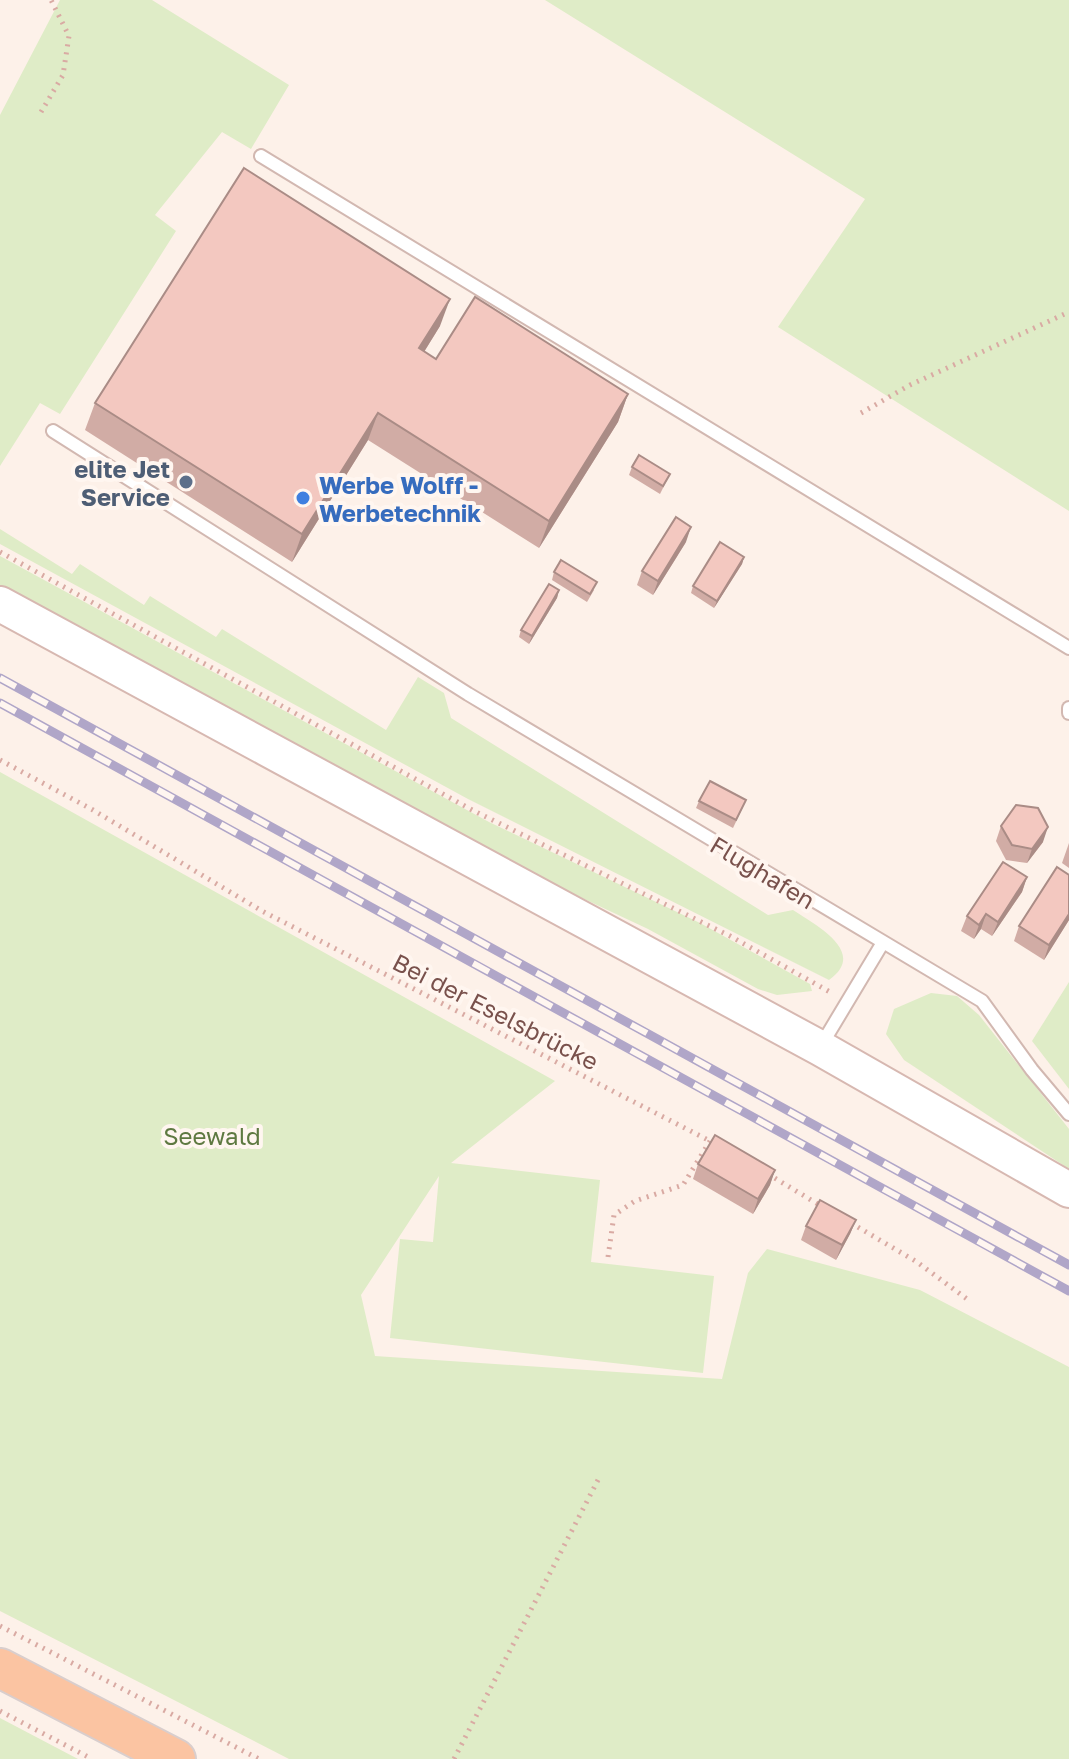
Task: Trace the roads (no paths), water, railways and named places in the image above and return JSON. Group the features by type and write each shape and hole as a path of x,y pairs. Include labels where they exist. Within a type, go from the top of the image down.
{"main road":[{"path":"0,1668 176,1759"}],"street":[{"path":"0,604 820,1048 1069,1190"}],"lane":[{"path":"261,156 1069,648"},
{"name":"Flughafen","path":"53,431 424,667 882,944 982,1001 1032,1070 1069,1114"},
{"path":"820,1048 882,944"}],"railway":[{"path":"0,678 1069,1265"},
{"path":"0,703 1069,1291"}],"place":[{"name":"elite Jet Service","path":"186,482"},
{"name":"Werbe Wolff - Werbetechnik","path":"303,498"}],"park label":[{"name":"Seewald","path":"212,1135"}]}
